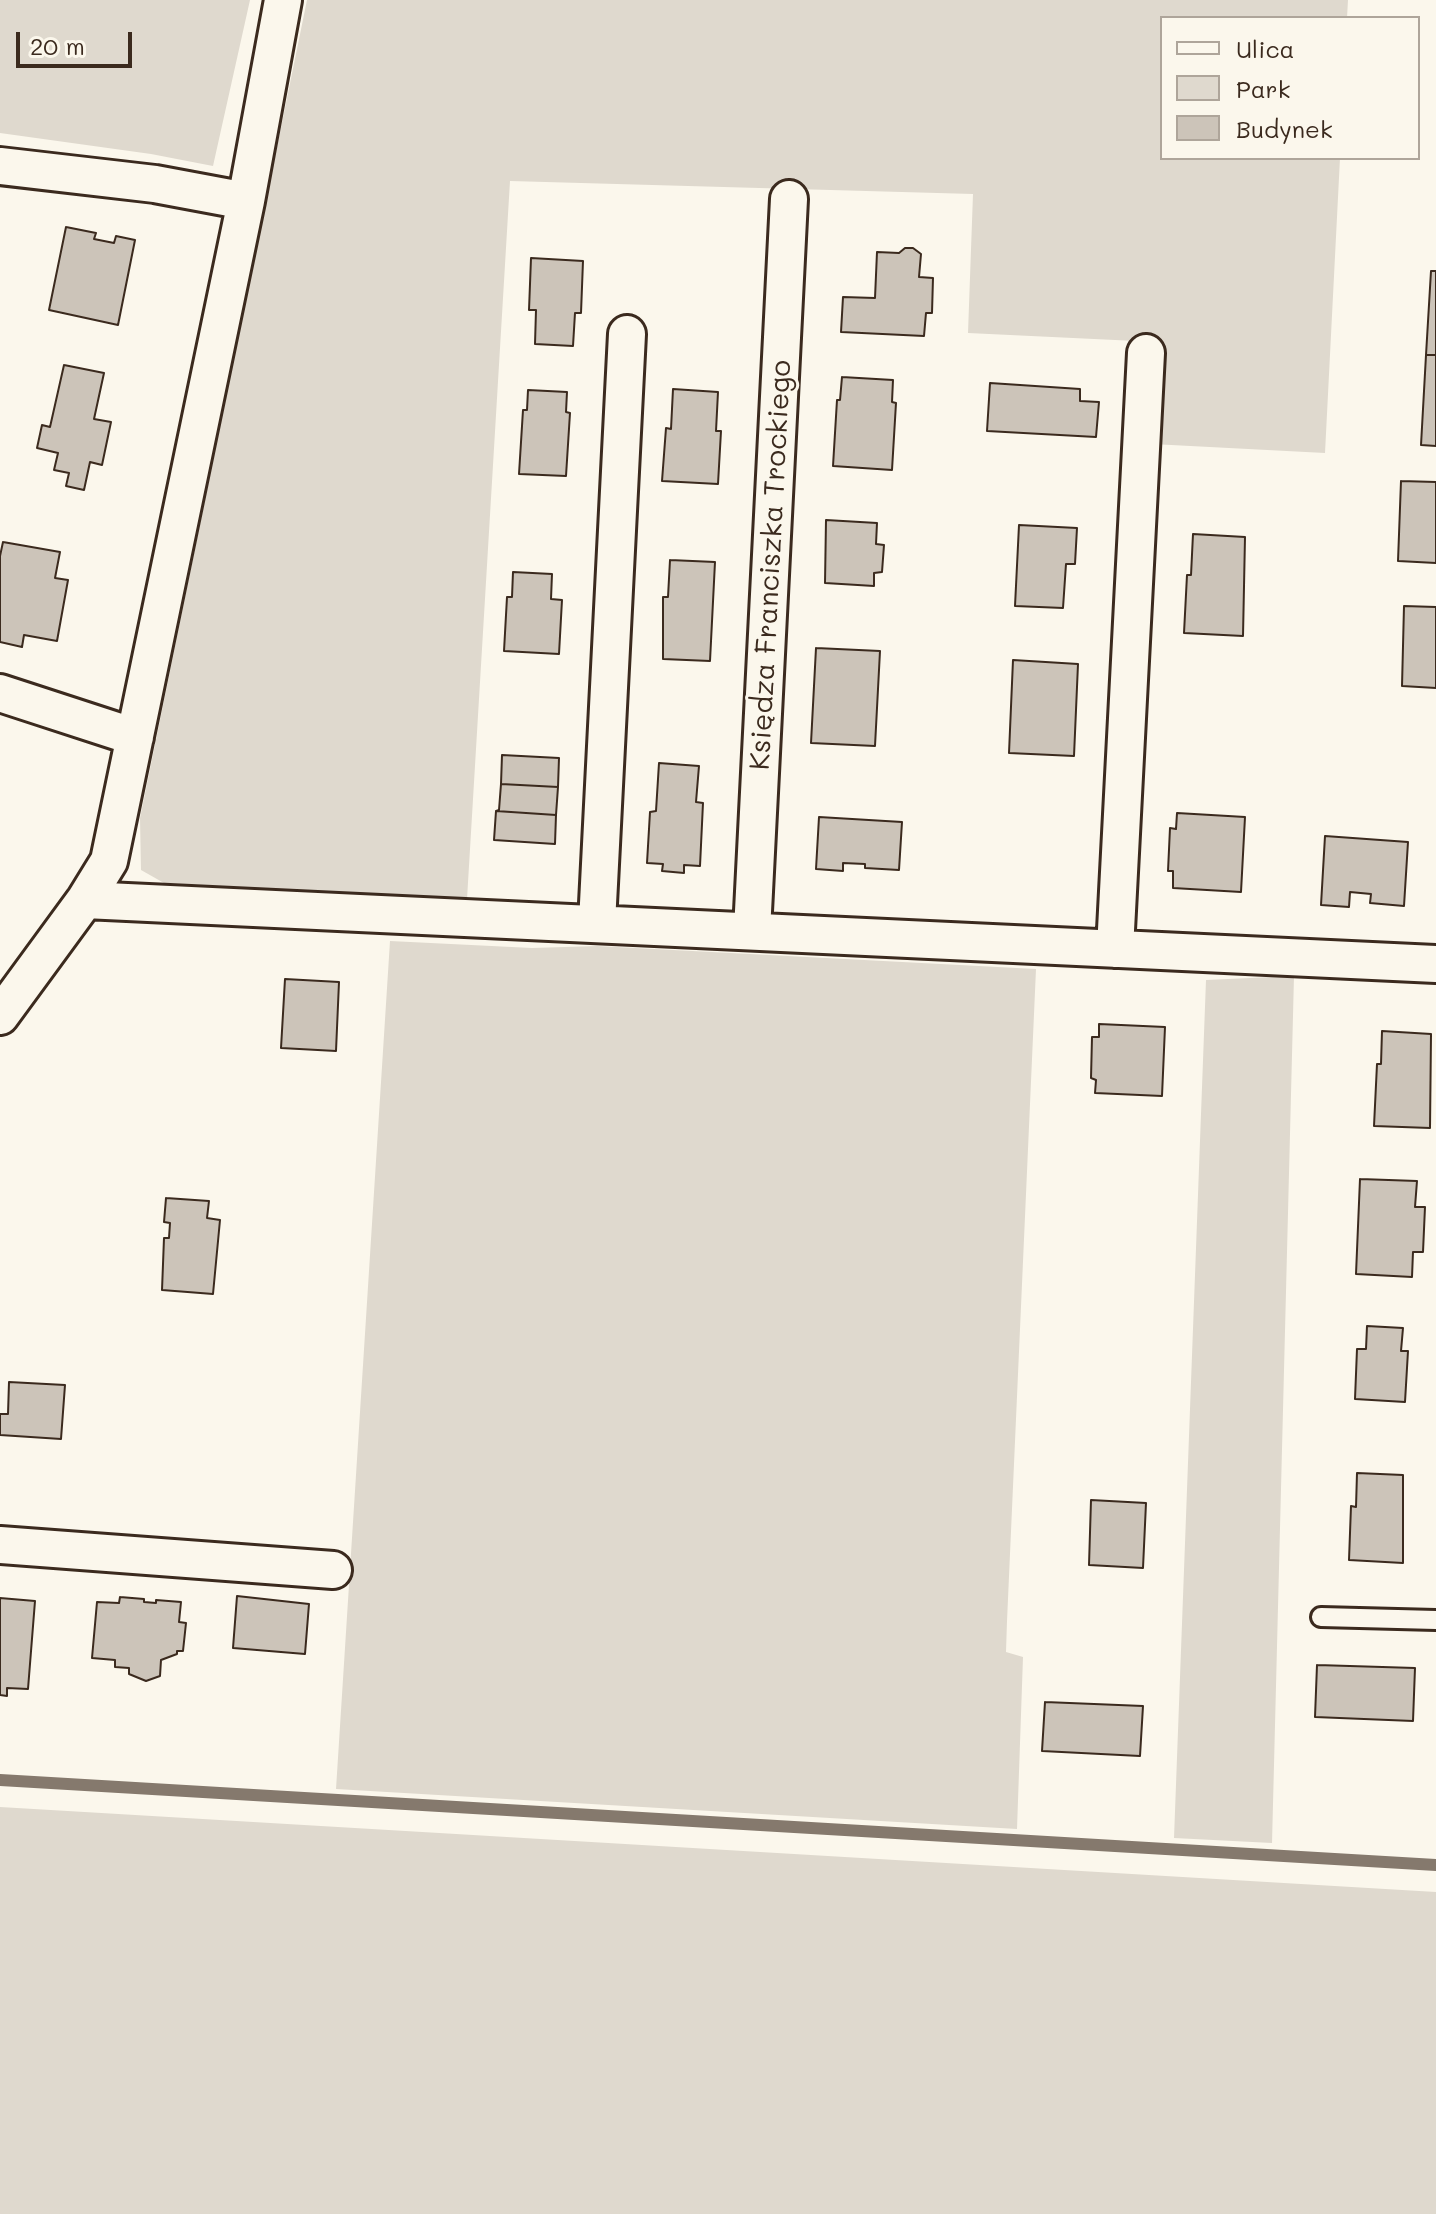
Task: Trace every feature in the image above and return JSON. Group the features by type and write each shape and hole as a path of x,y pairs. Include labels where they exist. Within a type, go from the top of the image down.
{"street":[{"path":"0,1016 85,900 109,861 246,201 283,0"},
{"path":"0,166 155,184 246,201"},
{"name":"Księdza Franciszka Trockiego","path":"752,931 789,199"},
{"path":"597,923 627,334"},
{"path":"1115,949 1146,353"},
{"path":"0,693 135,737"},
{"path":"85,900 1436,964"},
{"path":"0,1545 333,1570"}],"lane":[{"path":"1321,1617 1436,1620"}],"green space":[{"path":"0,0 250,0 213,166 0,133"},
{"path":"307,0 1348,0 1347,16 1160,16 1160,160 1340,160 1325,453 1152,444 1157,342 968,333 973,194 510,181 467,899 164,883 141,870 140,818"},
{"path":"390,941 532,948 597,946 1036,969 1006,1652 1023,1657 1017,1829 336,1789"},
{"path":"1294,976 1272,1843 1174,1838 1206,980"},
{"path":"0,1807 1436,1892 1436,2214 0,2214"}],"building":[{"path":"66,227 96,233 94,239 114,243 116,236 135,240 118,325 49,310"},
{"path":"905,248 913,248 921,254 919,277 933,278 932,313 926,313 924,336 841,332 843,297 875,298 877,252 899,253"},
{"path":"531,258 583,261 581,313 575,313 573,346 535,344 536,310 529,310"},
{"path":"1431,271 1436,271 1436,355 1426,355"},
{"path":"1426,355 1436,355 1436,446 1421,445"},
{"path":"64,365 104,373 94,419 111,422 102,465 90,462 84,490 66,486 69,473 54,470 58,453 37,448 42,425 50,427"},
{"path":"842,377 893,380 892,402 896,403 892,470 833,466 837,400 840,400"},
{"path":"990,383 1080,389 1080,401 1099,402 1096,437 987,431"},
{"path":"673,389 718,392 716,431 721,431 718,484 662,481 666,428 671,429"},
{"path":"528,390 567,392 566,412 570,413 566,476 519,474 523,410 527,410"},
{"path":"1401,481 1436,482 1436,563 1398,561"},
{"path":"826,520 877,523 876,544 884,545 882,572 874,573 874,586 825,583"},
{"path":"1019,525 1077,528 1075,564 1066,564 1063,608 1015,606"},
{"path":"1193,534 1245,537 1243,636 1184,633"},
{"path":"3,542 60,552 55,578 68,580 57,641 24,635 22,647 0,642 0,556"},
{"path":"670,560 715,562 710,661 663,659 663,597 668,597"},
{"path":"513,572 552,574 551,599 562,600 559,654 504,651 507,597 512,597"},
{"path":"1404,606 1436,607 1436,688 1402,686"},
{"path":"816,648 880,651 875,746 811,743"},
{"path":"1013,660 1078,664 1074,756 1009,753"},
{"path":"502,755 559,758 558,787 501,784"},
{"path":"659,763 699,766 696,802 703,803 700,866 684,865 684,873 662,871 663,864 647,863 650,812 656,811"},
{"path":"501,784 558,787 556,815 496,811 499,810"},
{"path":"496,811 556,815 555,844 494,840"},
{"path":"1177,813 1245,817 1241,892 1173,888 1173,871 1168,871 1170,828 1176,829"},
{"path":"819,817 902,822 899,870 843,863 843,871 816,869"},
{"path":"1325,836 1408,842 1404,906 1370,903 1371,894 1350,892 1349,907 1321,905"},
{"path":"285,979 339,982 336,1051 281,1048"},
{"path":"1099,1024 1165,1027 1162,1096 1095,1093 1096,1080 1091,1078 1092,1037 1099,1037"},
{"path":"1382,1031 1431,1034 1430,1128 1374,1126"},
{"path":"1360,1179 1417,1181 1415,1207 1425,1207 1423,1252 1413,1252 1412,1277 1356,1274"},
{"path":"166,1198 209,1201 207,1218 220,1220 213,1294 162,1290 164,1238 169,1238 170,1223 164,1222"},
{"path":"1367,1326 1403,1328 1401,1351 1408,1351 1405,1402 1355,1399 1357,1349 1366,1349"},
{"path":"9,1382 65,1385 61,1439 0,1435 0,1414 8,1414"},
{"path":"1357,1473 1403,1475 1403,1563 1349,1560 1351,1506 1356,1507"},
{"path":"1091,1500 1146,1503 1143,1568 1089,1565"},
{"path":"237,1596 309,1604 305,1654 233,1648"},
{"path":"120,1597 156,1603 156,1600 181,1602 179,1622 186,1623 183,1651 161,1660 160,1676 146,1681 129,1674 129,1668 115,1667 115,1660 92,1658 97,1602 119,1603"},
{"path":"0,1598 35,1601 28,1689 7,1688 7,1696 0,1695"},
{"path":"1317,1665 1415,1668 1413,1721 1315,1717"},
{"path":"1045,1702 1143,1706 1140,1756 1042,1751"}],"waterway":[{"path":"0,1780 1436,1865"}]}
